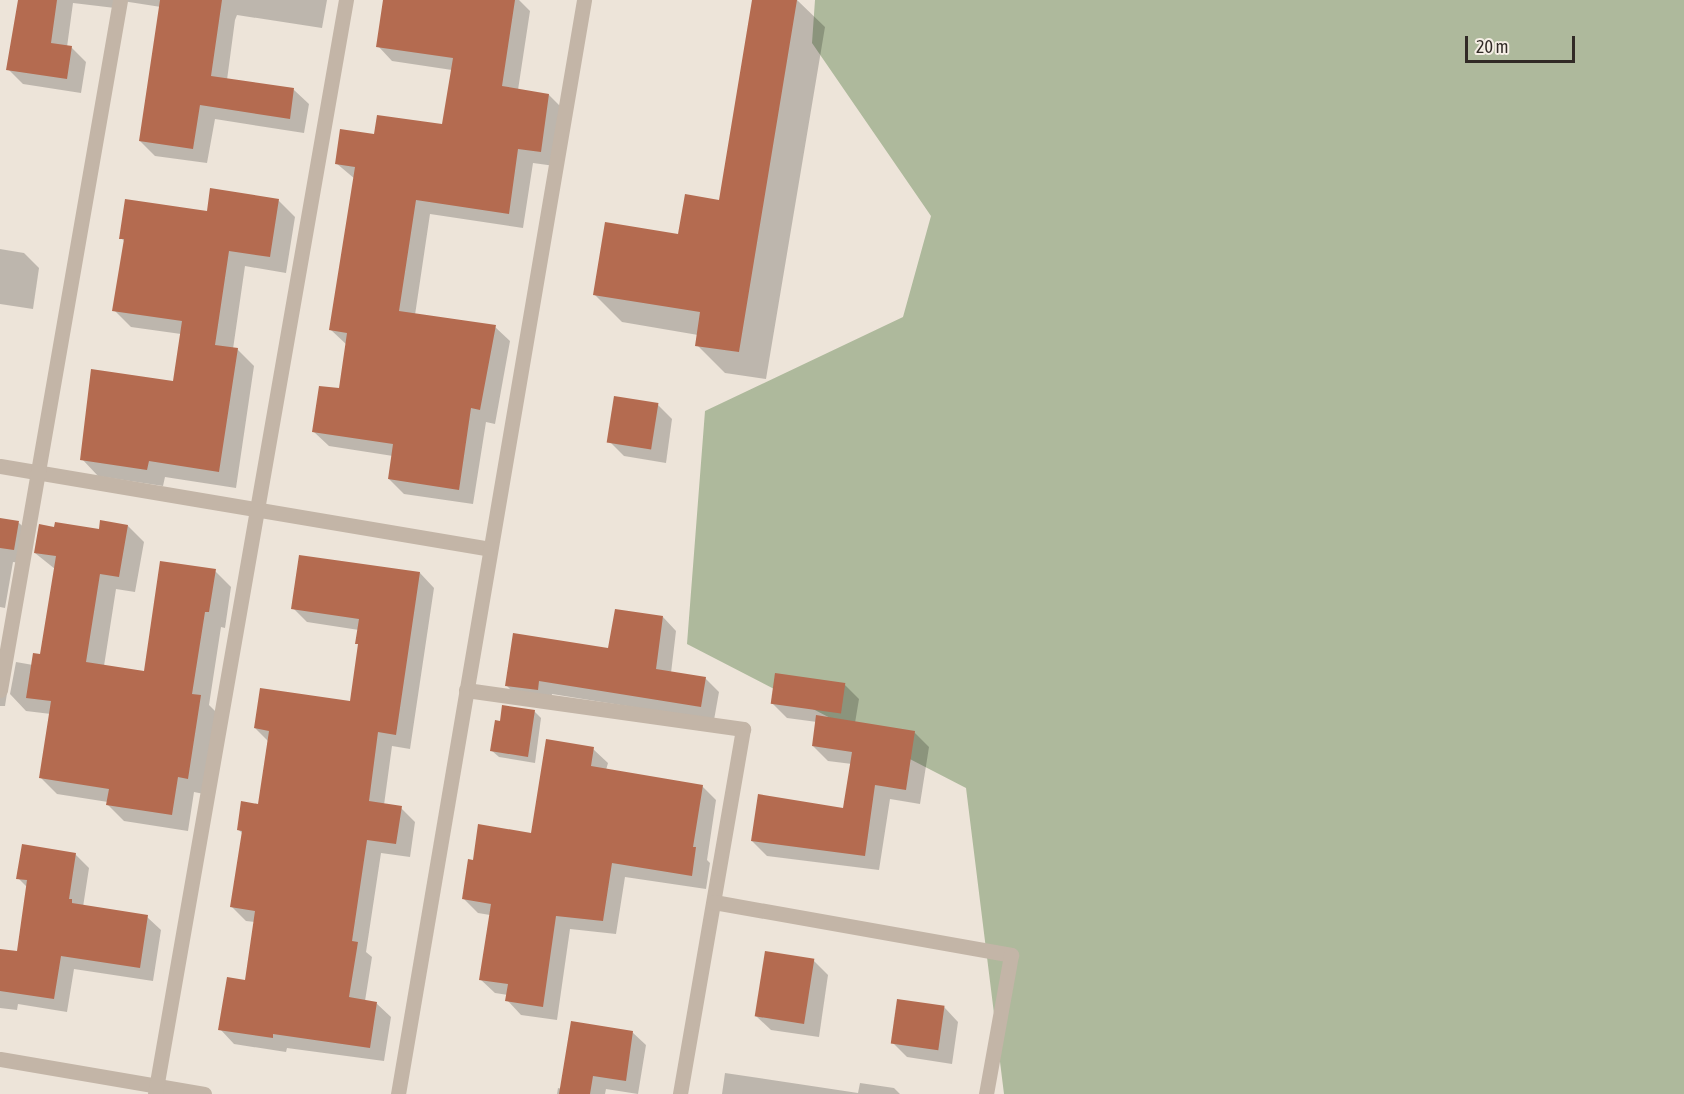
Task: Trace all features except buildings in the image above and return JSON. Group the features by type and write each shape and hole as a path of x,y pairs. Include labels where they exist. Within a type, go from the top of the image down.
{"street":[{"path":"0,690 120,0"},
{"path":"155,1090 346,0"},
{"path":"398,1094 584,0"},
{"path":"0,466 490,549"},
{"path":"466,690 743,729 680,1094"},
{"path":"714,902 1011,955 986,1094"},
{"path":"0,1059 155,1090 204,1094"}],"green space":[{"path":"815,0 1684,0 1684,1094 1004,1094 966,788 687,644 705,411 903,317 931,216 812,43"}]}
